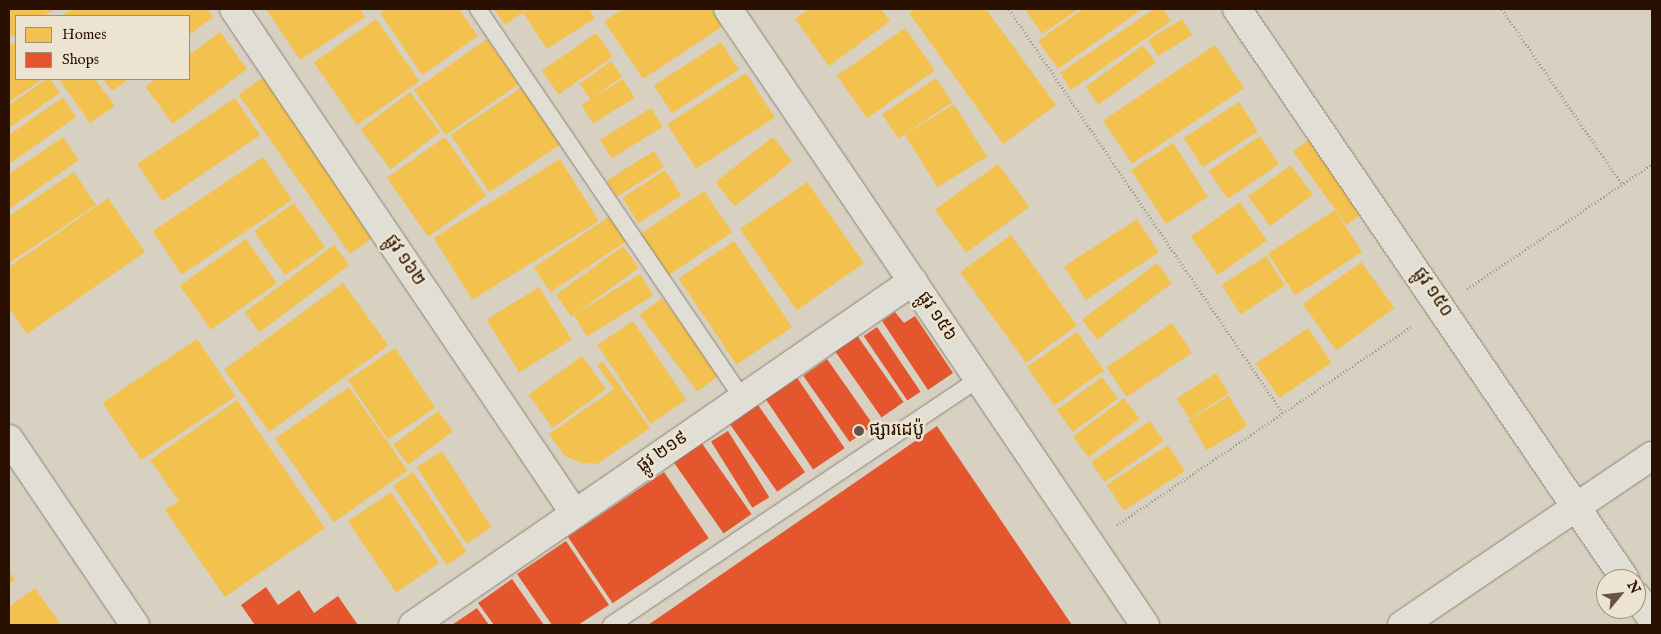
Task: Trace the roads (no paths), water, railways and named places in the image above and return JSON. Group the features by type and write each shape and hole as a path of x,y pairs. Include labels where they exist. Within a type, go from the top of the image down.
{"street":[{"name":"ផ្លូវ ១៦២","path":"234,9 575,514"},
{"name":"ផ្លូវ ១៥៦","path":"728,9 1145,625"},
{"name":"ផ្លូវ ១៥០","path":"1237,9 1441,306 1617,569"},
{"name":"ផ្លូវ ២១៩","path":"413,625 912,281"},
{"path":"9,439 135,625"},
{"path":"1402,625 1652,456"}],"lane":[{"path":"478,9 742,398"},
{"path":"611,625 978,379"}],"place":[{"name":"ផ្សារដេប៉ូ","path":"859,431"}]}
